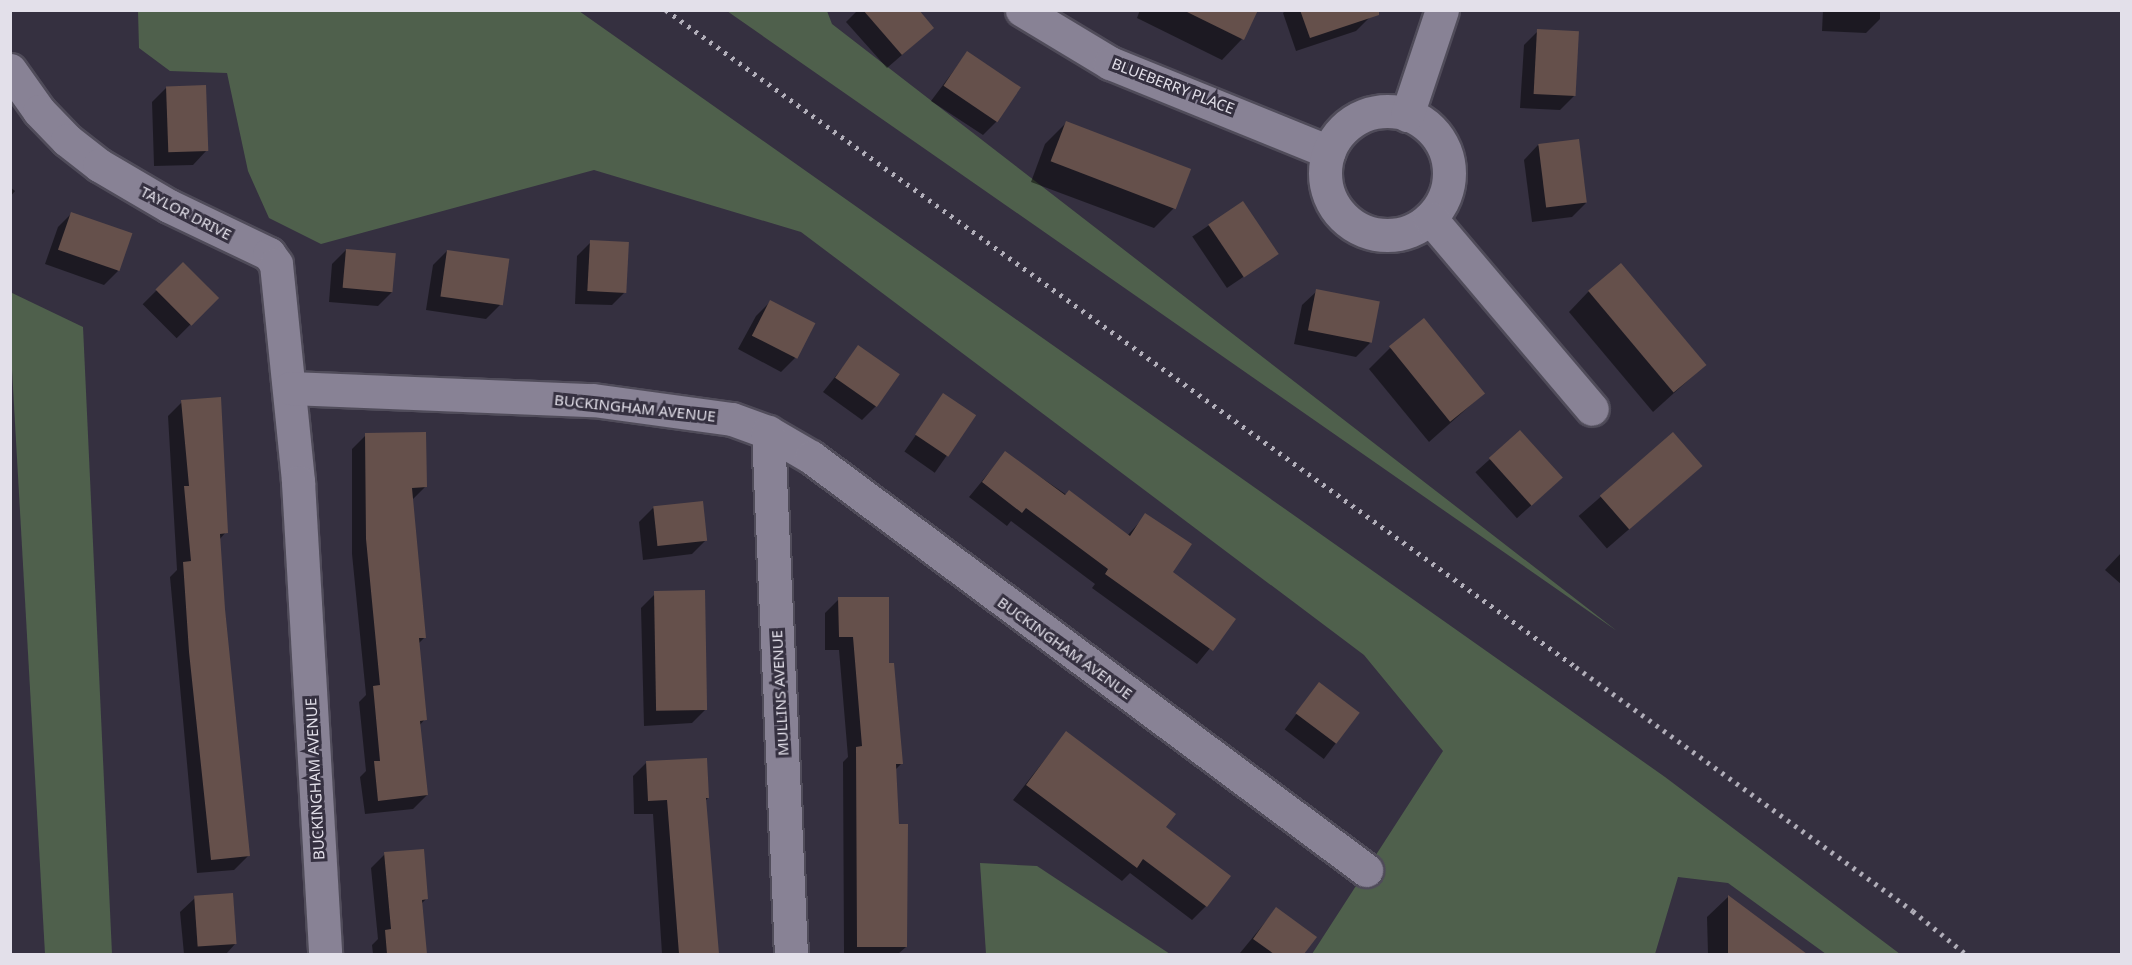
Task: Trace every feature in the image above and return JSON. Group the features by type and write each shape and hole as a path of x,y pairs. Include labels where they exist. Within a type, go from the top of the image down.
{"street":[{"name":"BLUEBERRY PLACE","path":"1022,10 1110,63 1329,152"},
{"path":"1407,115 1442,10"},
{"name":"TAYLOR DRIVE","path":"10,70 39,111 67,141 99,165 169,206 268,254 280,275 290,388"},
{"path":"1372,113 1407,115 1429,127 1442,143 1449,162 1449,183 1442,202 1430,218 1416,229 1379,235 1346,220 1327,189 1329,152 1339,134 1354,121 1372,113"},
{"path":"1430,218 1593,409"},
{"name":"BUCKINGHAM AVENUE","path":"325,954 290,388 593,400 732,419 768,432 811,457 1366,870"},
{"name":"MULLINS AVENUE","path":"768,432 791,954"}],"green space":[{"path":"138,11 579,11 1665,777 1900,954 1826,954 1728,883 1678,877 1655,954 1312,954 1443,751 1364,655 801,232 594,170 321,244 269,218 248,171 227,73 170,71 139,48"},
{"path":"727,11 827,11 832,24 1617,631"},
{"path":"10,292 83,327 112,954 45,954 11,352"},
{"path":"980,863 1037,866 1170,954 986,954"}],"building":[{"path":"863,10 919,10 934,28 902,55"},
{"path":"1183,10 1258,10 1244,40"},
{"path":"1300,10 1379,10 1379,15 1310,38"},
{"path":"1537,29 1579,31 1576,96 1534,94"},
{"path":"967,51 1021,87 997,122 944,86"},
{"path":"206,85 208,151 168,152 166,86"},
{"path":"1066,121 1191,169 1176,209 1051,161"},
{"path":"1579,139 1587,203 1546,208 1538,144"},
{"path":"1243,201 1279,254 1244,278 1208,224"},
{"path":"71,212 132,233 119,271 58,250"},
{"path":"590,240 629,242 626,293 587,291"},
{"path":"346,249 396,253 392,292 343,288"},
{"path":"447,250 509,259 503,305 440,297"},
{"path":"183,262 219,298 191,326 155,290"},
{"path":"1621,263 1706,365 1674,393 1588,291"},
{"path":"1316,289 1380,301 1372,343 1308,330"},
{"path":"770,300 815,323 797,359 752,336"},
{"path":"1424,318 1485,393 1450,422 1389,346"},
{"path":"858,345 900,374 877,407 835,378"},
{"path":"943,393 976,415 948,457 915,434"},
{"path":"221,397 228,533 220,534 225,609 250,856 211,860 189,652 183,562 191,561 184,486 189,486 181,400"},
{"path":"1520,430 1563,478 1532,506 1489,458"},
{"path":"426,432 427,487 412,488 426,638 419,638 427,720 420,721 428,795 378,801 374,761 380,761 373,686 380,685 366,539 365,433"},
{"path":"1673,432 1703,466 1629,530 1600,496"},
{"path":"1005,451 1065,495 1069,490 1130,536 1145,513 1192,544 1173,572 1236,619 1213,651 1105,574 1108,569 1026,508 1022,513 982,482"},
{"path":"703,501 707,541 657,546 653,506"},
{"path":"705,590 707,710 656,711 654,591"},
{"path":"838,597 889,597 889,663 894,663 903,764 896,764 899,824 908,824 907,947 857,947 856,747 862,746 853,637 839,637"},
{"path":"1319,682 1360,713 1336,744 1296,713"},
{"path":"1066,731 1176,814 1166,827 1231,876 1207,907 1143,859 1137,868 1026,785"},
{"path":"707,758 709,798 706,798 719,954 679,954 667,800 648,801 646,761"},
{"path":"424,849 428,899 422,900 427,954 387,954 385,930 391,929 384,852"},
{"path":"233,893 237,944 198,947 194,896"},
{"path":"1728,895 1807,954 1728,954"},
{"path":"1276,907 1317,937 1304,954 1274,954 1253,939"}],"railway":[{"path":"666,10 1913,911 1966,954"}]}
